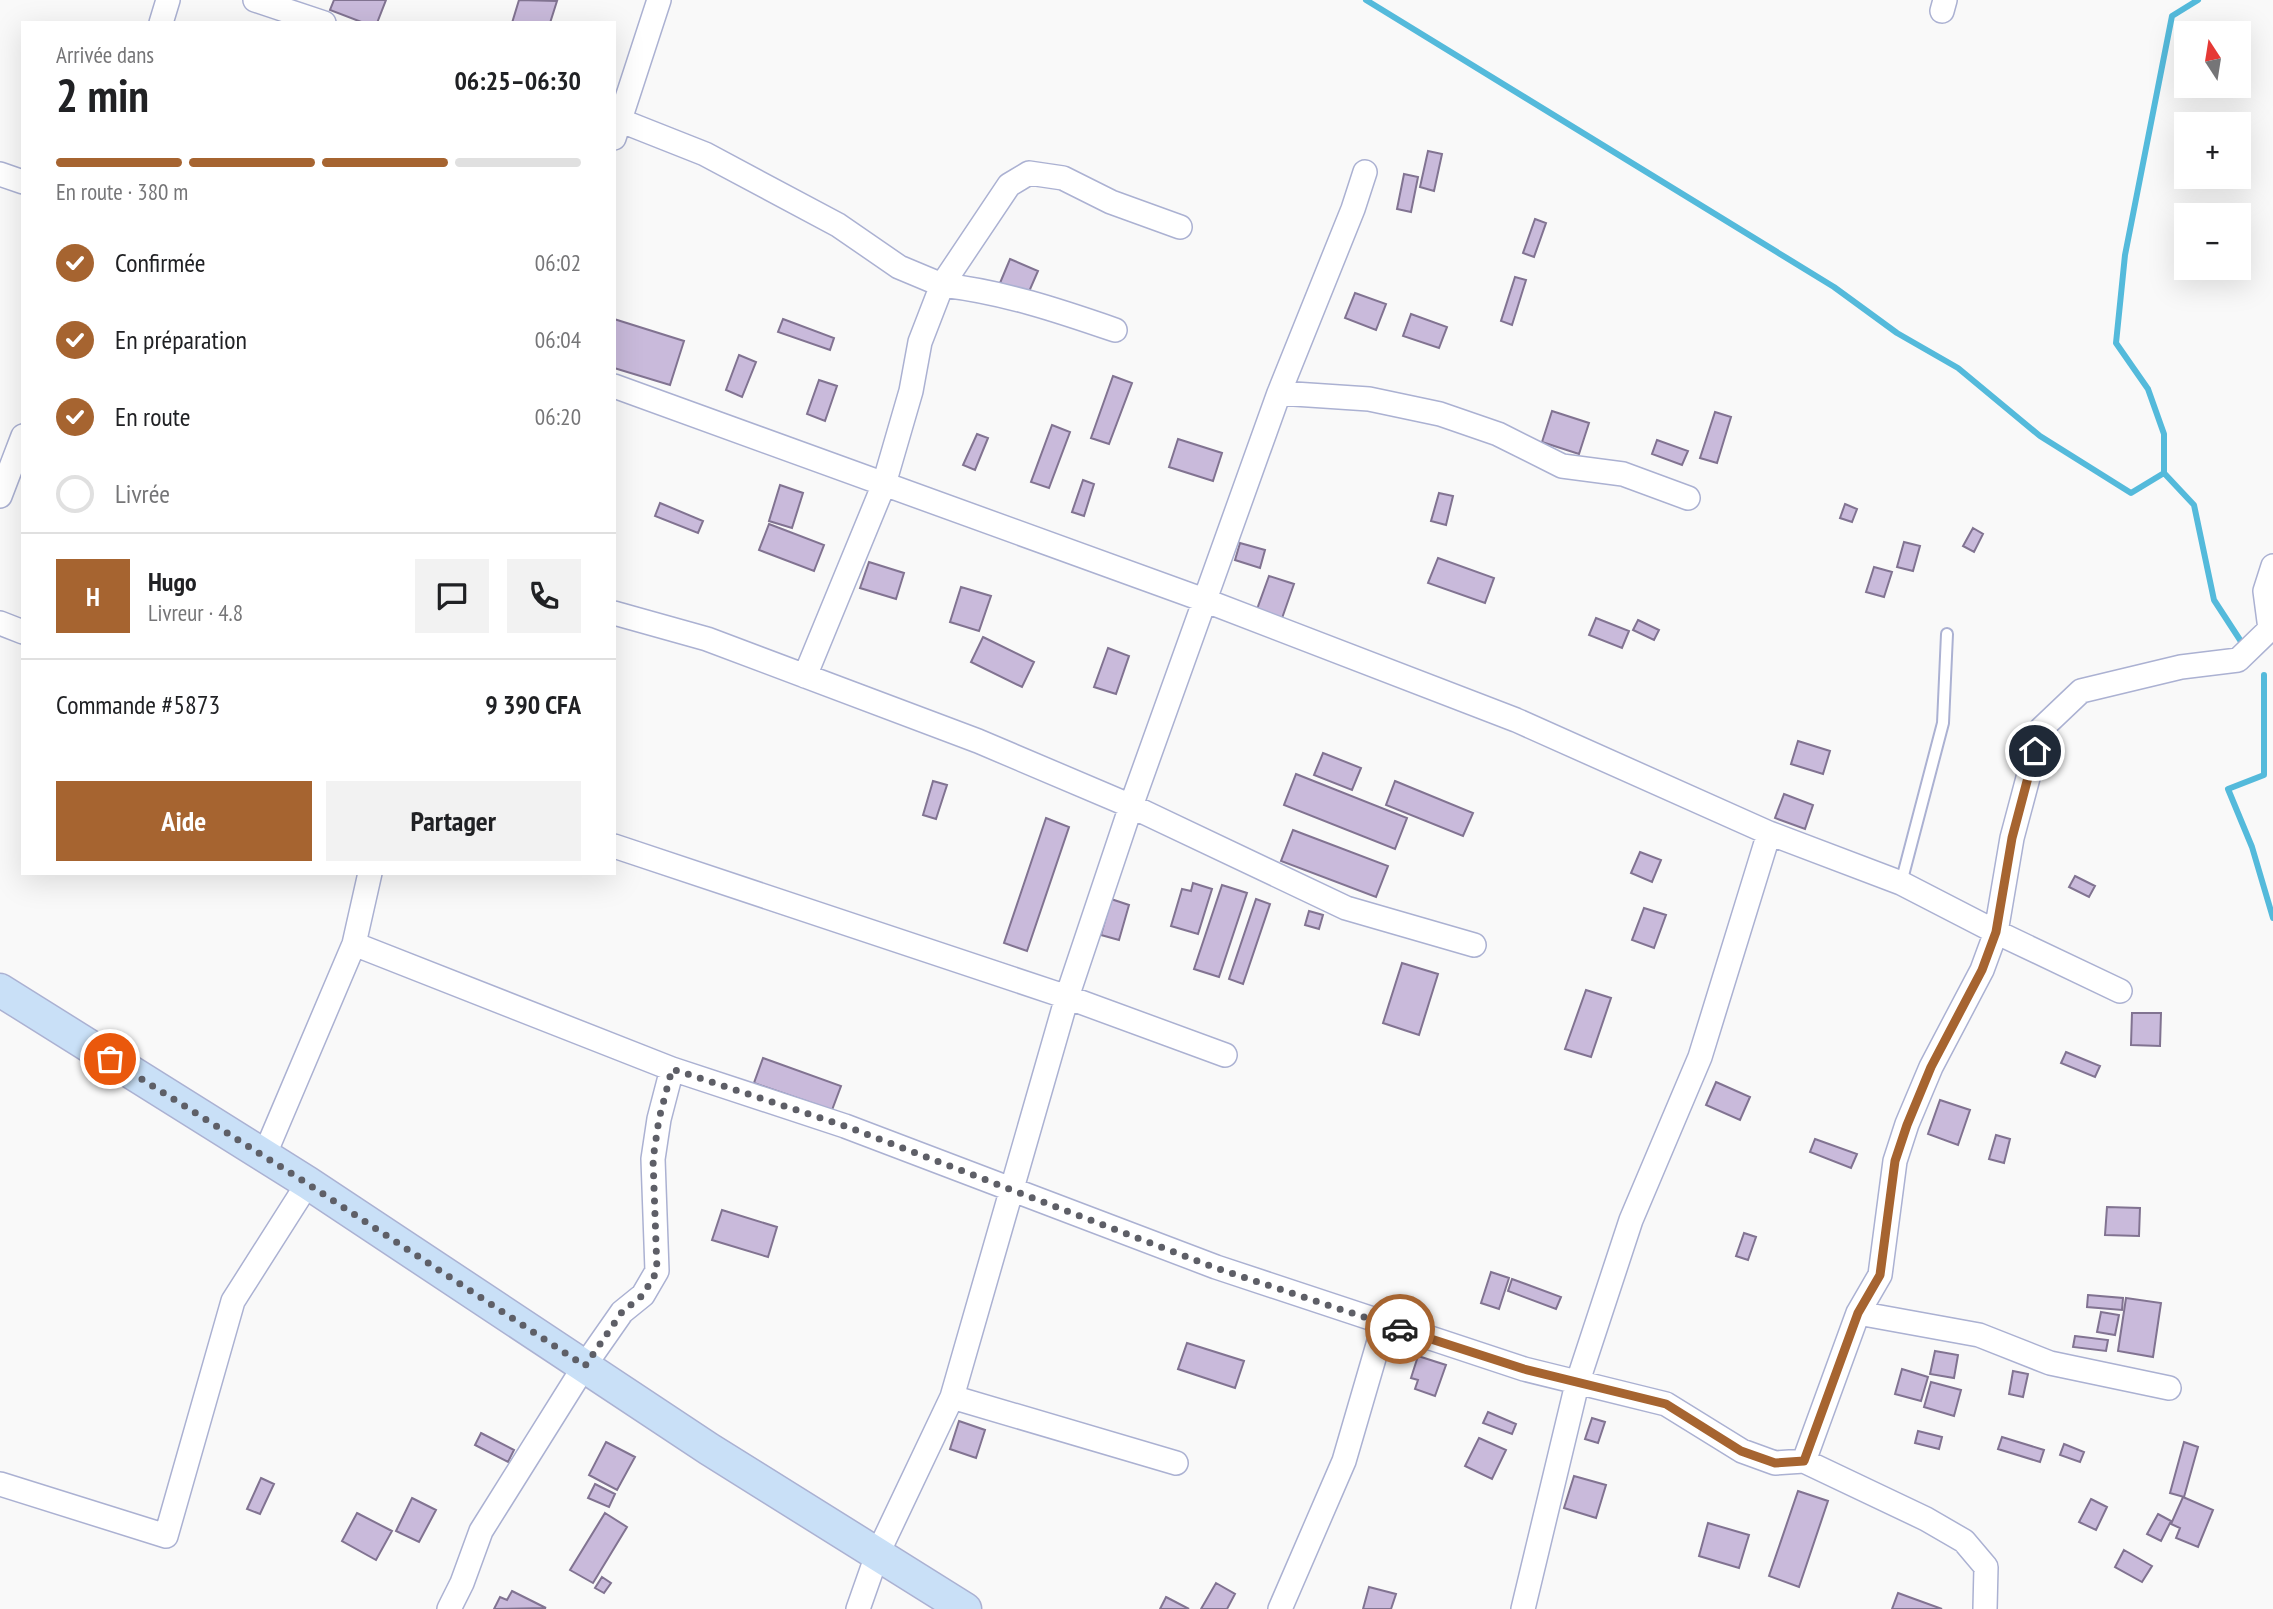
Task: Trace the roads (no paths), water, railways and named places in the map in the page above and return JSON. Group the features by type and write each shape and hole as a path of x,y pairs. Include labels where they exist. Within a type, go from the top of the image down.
{"street":[{"path":"162,21 168,0"},
{"path":"255,0 318,21"},
{"path":"659,0 616,125 705,155 838,225 899,267 942,285 989,291 1031,301 1115,330"},
{"path":"858,1609 877,1555 951,1397 1067,998 1130,806 1279,393 1353,209 1365,172"},
{"path":"804,676 884,484 911,391 920,342 942,285 1010,185 1030,173 1063,178 1111,202 1180,227"},
{"path":"0,174 21,181"},
{"path":"616,387 1204,600 1516,720 1769,833 1901,883 2120,991"},
{"path":"1279,393 1369,399 1440,414 1498,434 1562,466 1623,474 1688,498"},
{"path":"0,496 21,441"},
{"path":"1804,1461 1858,1313 1880,1275 1895,1161 1907,1125 1931,1067 1982,970 1996,932 2012,838 2041,729 2081,691 2140,675 2238,660 2270,629 2265,590 2273,566"},
{"path":"616,613 707,639 978,741 1130,806 1346,908 1474,945"},
{"path":"0,623 21,631"},
{"path":"1523,1609 1577,1384 1631,1220 1700,1057 1769,833"},
{"path":"616,847 1067,998 1225,1055"},
{"path":"264,1156 354,944 370,875"},
{"path":"354,944 672,1069 845,1126 1216,1268 1577,1384 1666,1404 1741,1451 1775,1463 1804,1461 1926,1519 1964,1541 1986,1567 1985,1609"},
{"path":"0,990 308,1184 709,1449 965,1609"},
{"path":"449,1609 462,1583 481,1531 585,1366 622,1312 643,1295 657,1271 653,1159 659,1119 672,1069"},
{"path":"0,1484 166,1536 233,1301 308,1184"},
{"path":"1858,1313 1979,1335 2050,1363 2169,1388"},
{"path":"1280,1609 1344,1461 1384,1324"},
{"path":"951,1397 1176,1463"}],"lane":[{"path":"1901,883 1943,723 1947,634"}],"waterway":[{"path":"1366,0 1834,287 1897,333 1958,368 2040,436 2131,493 2164,473 2194,505 2214,600 2242,643"},
{"path":"2164,473 2164,434 2148,389 2116,343 2125,255 2172,16 2198,0"},
{"path":"2264,675 2264,775 2228,789 2252,847 2273,918"}]}
